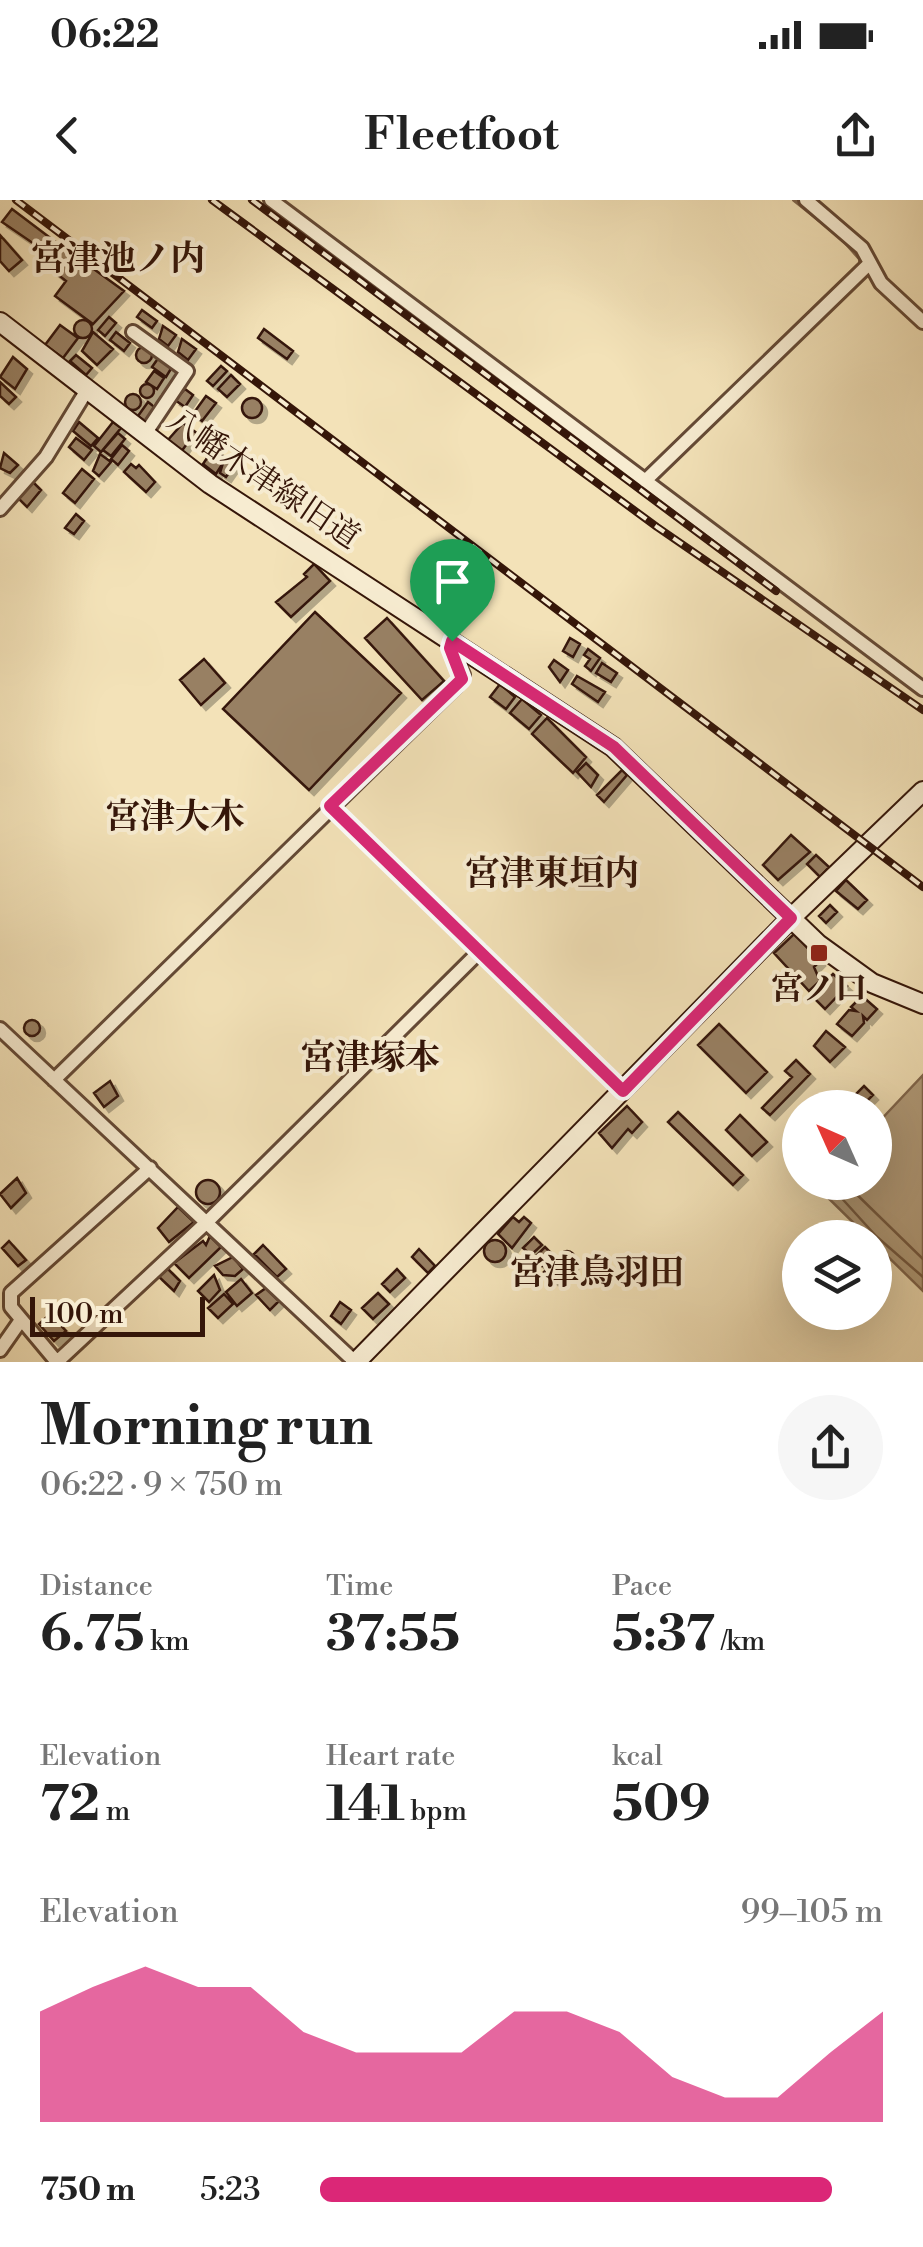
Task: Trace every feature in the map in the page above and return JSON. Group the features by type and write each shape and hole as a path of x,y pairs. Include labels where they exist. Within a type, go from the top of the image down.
{"street":[{"path":"271,200 923,689"},
{"path":"806,200 862,248 882,283 923,322"},
{"path":"645,481 870,264"},
{"name":"八幡木津線旧道","path":"0,322 210,484 614,747 844,965 923,1004"},
{"path":"133,332 187,372 145,434"},
{"path":"0,509 46,456 87,390"},
{"path":"54,1080 462,679 450,648 452,641"},
{"path":"0,1029 356,1362 791,918 802,913 923,791"},
{"path":"330,806 623,1091"},
{"path":"150,1168 11,1293 8,1300 21,1320 57,1362 207,1222 480,950"},
{"path":"0,1350 21,1320"}],"water":[{"path":"923,1075 923,1291 892,1261 892,1220 851,1220 830,1200 892,1200 892,1108"}],"building":[{"path":"12,209 57,243 44,260 39,256 43,250 2,222"},
{"path":"0,235 22,260 9,271 0,261"},
{"path":"62,246 124,291 93,324 55,296 66,281 47,266"},
{"path":"142,310 157,321 152,328 137,317"},
{"path":"109,317 116,323 105,336 98,330"},
{"path":"83,320 92,329 83,338 74,329"},
{"path":"60,325 78,338 63,358 45,345"},
{"path":"163,326 176,335 168,346 159,339"},
{"path":"264,329 293,351 287,359 258,338"},
{"path":"93,332 113,349 97,365 82,351"},
{"path":"116,332 130,343 124,351 110,340"},
{"path":"182,339 196,349 188,360 178,352"},
{"path":"144,347 152,355 144,363 136,355"},
{"path":"76,355 92,368 86,375 70,361"},
{"path":"13,357 27,369 15,389 0,377"},
{"path":"159,357 172,367 166,377 152,367"},
{"path":"221,366 227,371 213,386 207,381"},
{"path":"154,371 164,378 157,389 146,382"},
{"path":"231,375 240,384 227,397 218,389"},
{"path":"0,382 16,397 9,404 0,396"},
{"path":"147,384 154,391 147,398 140,391"},
{"path":"185,389 193,395 185,407 175,400"},
{"path":"133,394 141,402 133,410 125,402"},
{"path":"206,396 216,403 202,421 193,414"},
{"path":"252,398 262,408 252,418 242,408"},
{"path":"148,402 157,409 146,422 138,416"},
{"path":"79,422 98,438 91,446 73,431"},
{"path":"113,422 121,428 101,452 94,446"},
{"path":"183,423 198,434 193,444 189,441 181,452 167,441"},
{"path":"118,433 125,439 111,456 103,450"},
{"path":"76,438 92,450 84,460 69,447"},
{"path":"122,445 129,451 118,465 111,459"},
{"path":"213,449 235,464 226,477 220,473 223,463 216,474 203,464"},
{"path":"4,453 18,465 10,473 0,468"},
{"path":"100,454 111,462 99,476 93,471"},
{"path":"131,464 136,468 139,465 155,482 146,492 124,472"},
{"path":"82,469 94,479 75,503 63,493"},
{"path":"33,482 41,490 27,507 18,498"},
{"path":"76,514 84,521 74,534 65,528"},
{"path":"314,564 330,581 291,617 276,602 307,577 304,574"},
{"path":"315,612 401,693 309,790 223,709"},
{"path":"387,618 444,681 422,700 365,638"},
{"path":"570,638 580,644 573,657 563,651"},
{"path":"588,649 600,658 591,671 585,666 590,659 584,655"},
{"path":"204,659 225,683 201,705 180,680"},
{"path":"554,660 568,670 560,682 549,667"},
{"path":"602,663 617,673 611,682 596,673"},
{"path":"577,676 605,692 598,702 572,684"},
{"path":"500,684 515,697 506,709 490,697"},
{"path":"522,699 541,715 529,729 510,713"},
{"path":"547,718 586,757 573,773 532,734"},
{"path":"586,763 598,775 591,787 577,772"},
{"path":"622,770 627,775 604,802 597,795"},
{"path":"791,835 810,852 778,880 763,865"},
{"path":"816,855 829,867 820,877 807,864"},
{"path":"846,880 867,900 858,909 836,891"},
{"path":"830,905 837,912 826,923 819,916"},
{"path":"794,934 820,961 814,967 820,981 809,991 774,953"},
{"path":"833,974 847,986 825,1009 811,995"},
{"path":"862,996 877,1009 867,1020 863,1016 864,1023 852,1036 837,1024 849,1010 856,1011 851,1007"},
{"path":"32,1020 40,1028 32,1036 24,1028"},
{"path":"719,1024 767,1072 746,1093 698,1045"},
{"path":"826,1031 845,1047 830,1062 814,1046"},
{"path":"796,1060 810,1074 794,1090 782,1090 782,1103 770,1115 762,1108 792,1077 785,1071"},
{"path":"110,1081 118,1096 104,1107 94,1093"},
{"path":"627,1106 642,1122 632,1133 628,1129 612,1148 599,1133"},
{"path":"678,1112 743,1175 733,1185 668,1122"},
{"path":"740,1115 767,1142 752,1156 726,1130"},
{"path":"17,1178 26,1193 11,1208 0,1194"},
{"path":"208,1180 220,1192 208,1204 196,1192"},
{"path":"178,1207 194,1222 169,1242 158,1228"},
{"path":"513,1217 519,1222 524,1217 531,1223 512,1248 498,1234"},
{"path":"210,1236 221,1247 189,1278 174,1263 203,1241 206,1245"},
{"path":"534,1237 542,1245 531,1255 523,1248"},
{"path":"495,1240 503,1243 503,1259 495,1262 487,1259 484,1251 487,1243"},
{"path":"9,1241 26,1260 18,1266 2,1248"},
{"path":"263,1245 286,1269 277,1277 254,1254"},
{"path":"545,1247 552,1254 542,1266 534,1258"},
{"path":"419,1249 435,1266 428,1273 412,1257"},
{"path":"567,1251 575,1259 567,1267 559,1259"},
{"path":"233,1257 243,1269 235,1276 223,1275 215,1266"},
{"path":"553,1262 565,1274 553,1280 544,1272"},
{"path":"168,1269 180,1281 174,1291 158,1276"},
{"path":"397,1269 405,1278 390,1292 382,1284"},
{"path":"214,1275 220,1290 209,1302 198,1291"},
{"path":"241,1279 252,1293 237,1306 226,1292"},
{"path":"266,1288 279,1301 270,1310 256,1295"},
{"path":"378,1293 389,1304 373,1319 362,1308"},
{"path":"224,1294 233,1304 218,1318 208,1308"},
{"path":"340,1302 351,1310 341,1324 331,1316"},
{"path":"50,1314 66,1331 54,1341 39,1324"}],"waterway":[{"path":"794,200 834,232"},
{"path":"845,242 860,259 860,267"}],"railway":[{"path":"16,200 923,887"},
{"path":"212,200 657,527 923,710"},
{"path":"252,200 776,591"}],"place":[{"name":"宮ノ口","path":"819,953"}],"district":[{"name":"宮津池ノ内","path":"118,258"},
{"name":"宮津大木","path":"175,816"},
{"name":"宮津東垣内","path":"552,873"},
{"name":"宮津塚本","path":"370,1057"},
{"name":"宮津鳥羽田","path":"597,1272"}],"route":[{"path":"452,641 614,747 791,918 623,1091 330,806 462,679 450,648 452,641"}]}
